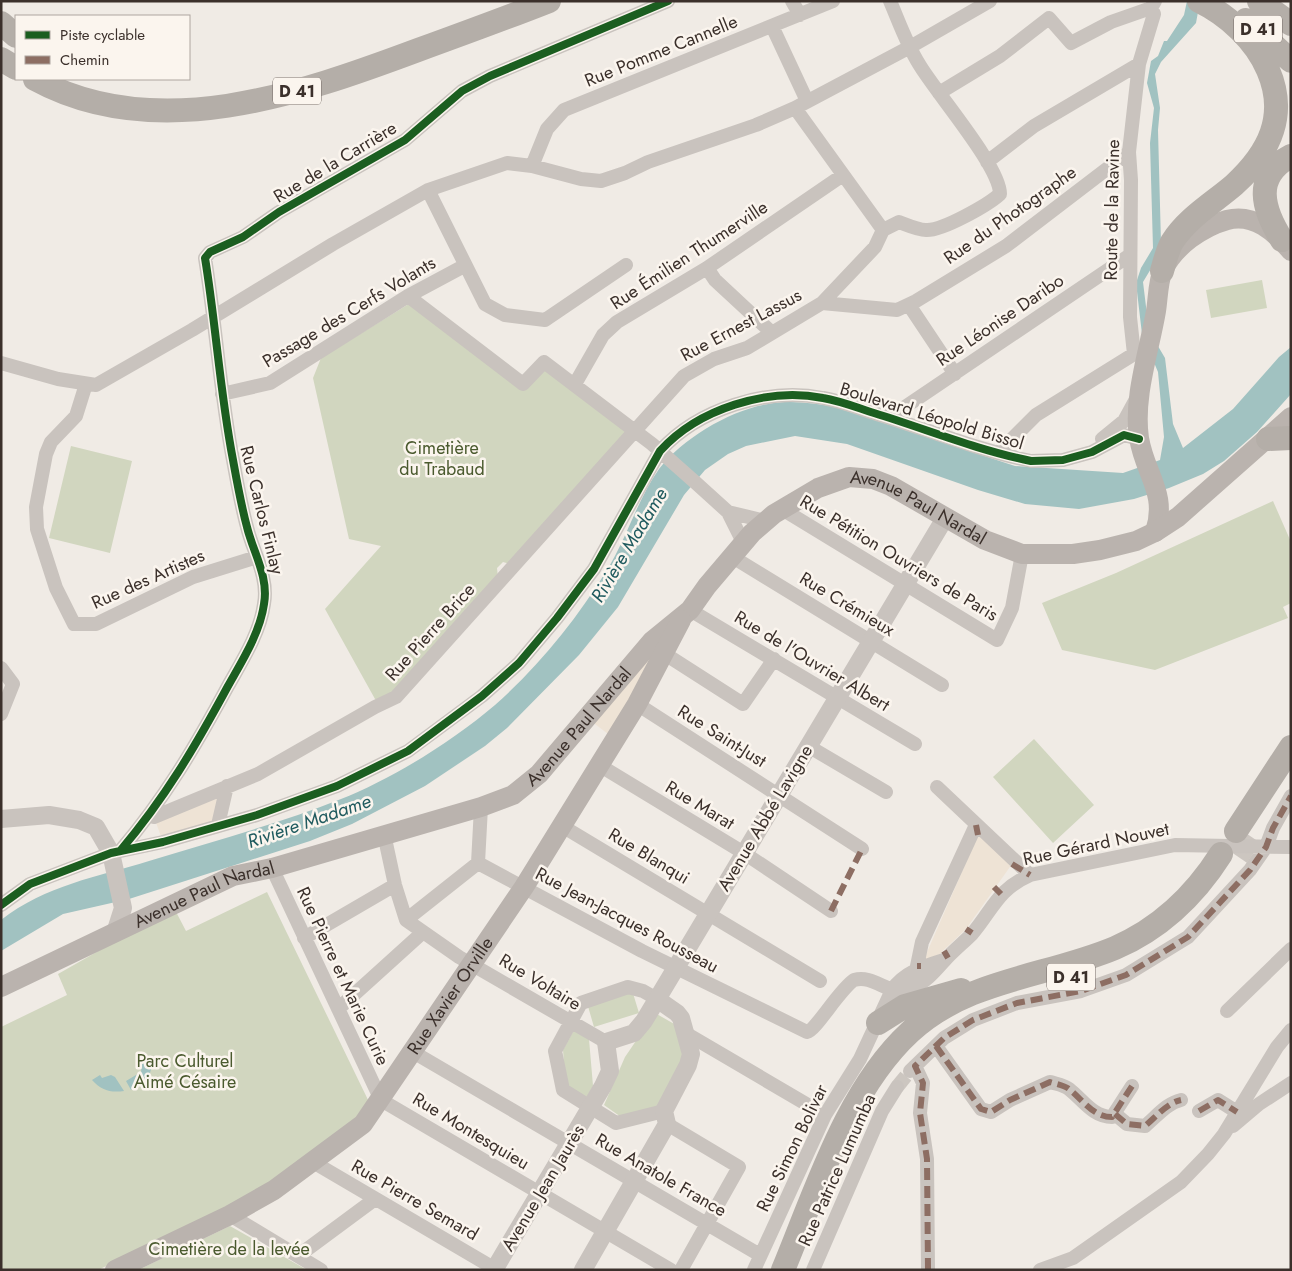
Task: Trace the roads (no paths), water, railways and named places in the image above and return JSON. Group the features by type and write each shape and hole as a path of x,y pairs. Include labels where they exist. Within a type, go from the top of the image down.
{"highway":[{"name":"D 41","path":"74,80 115,92 150,96 226,93 278,83 347,61 509,1"},
{"name":"D 41","path":"38,80 94,102 147,110 198,109 254,102 345,77 549,1"},
{"path":"1259,1 1291,24"},
{"name":"D 41","path":"1218,3 1267,19 1291,41"},
{"name":"D 41","path":"1218,3 1264,35 1291,61"},
{"path":"1162,271 1168,252 1180,232 1195,216 1234,184 1261,154 1277,114 1278,102 1273,84 1259,53 1218,3"},
{"path":"1,23 15,35"},
{"path":"1,40 15,50"},
{"path":"1,59 15,67"},
{"path":"1,70 15,77"},
{"path":"22,80 52,92 94,102"},
{"path":"1286,246 1268,214 1264,200 1265,184 1273,169 1291,156"},
{"path":"1288,762 1291,740"},
{"name":"D 41","path":"799,1270 864,1119 890,1076 912,1049 956,1017 998,997 1069,977 1132,955 1172,930 1198,907 1220,882 1239,845 1288,762"},
{"name":"D 41","path":"783,1270 845,1122 878,1066 911,1031 924,1021 975,991 1009,979 1095,955 1132,939 1176,909 1204,878 1239,845"},
{"path":"878,1023 912,1003 1009,979"}],"main road":[{"path":"1155,532 1161,510 1158,495 1139,439 1141,386 1162,271 1190,239 1216,223 1233,219 1258,222 1286,246"},
{"name":"Avenue Paul Nardal","path":"1,987 233,876 272,868 481,807 513,795 539,774 659,647 737,549 765,521 818,488 840,479 861,477 891,486 985,540 1022,554 1073,554 1100,550 1136,541 1155,532 1196,504 1279,439 1291,417"},
{"path":"1158,495 1171,508 1180,509 1196,504"},
{"name":"Rue Xavier Orville","path":"115,1270 230,1215 274,1190 358,1129 381,1100 471,963 524,887 637,704 659,647"}],"street":[{"name":"Rue de la Carrière","path":"206,258 210,252 243,237 279,212 405,140 462,91 490,76 668,1"},
{"path":"792,1 800,15"},
{"name":"Rue Pomme Cannelle","path":"532,166 547,129 564,110 833,1"},
{"path":"772,26 801,104 843,176 883,230 899,222 927,230 974,212 993,201 1000,194 1000,185 987,162 910,47 890,1"},
{"path":"1,363 86,384 101,383 428,190 507,163 532,166 581,179 601,181 756,125 801,104 910,47 990,1"},
{"path":"939,93 1000,56 1049,18 1071,43 1111,22 1153,5"},
{"name":"Route de la Ravine","path":"998,453 1036,415 1134,354 1130,302 1129,152 1139,64 1154,14 1153,5"},
{"path":"987,162 1034,126 1139,64"},
{"name":"Rue du Photographe","path":"822,303 898,310 909,305 1006,246 1129,152"},
{"name":"Rue Émilien Thumerville","path":"575,384 603,335 618,322 706,268 843,176"},
{"path":"428,190 464,266 485,304 505,315 545,320 626,265"},
{"name":"Rue Ernest Lassus","path":"636,431 691,371 714,359 747,348 822,303 875,247 883,230"},
{"name":"Rue Léonise Daribo","path":"892,418 899,411 1130,254"},
{"name":"Rue Carlos Finlay","path":"115,855 149,817 199,738 256,630 265,603 265,588 247,527 222,394 215,339 215,315 206,258"},
{"name":"Passage des Cerfs Volants","path":"222,394 270,383 408,296 464,266"},
{"path":"706,268 715,280 771,332"},
{"path":"408,296 523,384 544,362 636,431 728,512 765,521"},
{"path":"909,305 955,374"},
{"name":"Rue des Artistes","path":"86,384 76,416 51,442 36,507 37,529 56,588 74,624 96,624 193,577 256,557"},
{"name":"Boulevard Léopold Bissol","path":"1064,460 1088,448 1124,421 1141,386"},
{"name":"Boulevard Léopold Bissol","path":"1,905 30,884 115,855 257,815 338,786 408,751 482,696 519,663 557,618 594,569 663,454 668,442 697,421 725,408 769,398 822,397 1030,462 1064,460 1092,452 1124,434 1139,439"},
{"name":"Rue Pierre Brice","path":"149,817 154,817 258,774 396,697 636,431"},
{"name":"Rue Pétition Ouvriers de Paris","path":"782,509 905,586 997,640 1012,608 1022,554"},
{"path":"728,512 737,549"},
{"name":"Avenue Abbé Lavigne","path":"606,1042 634,1033 657,999 945,518"},
{"name":"Rue Crémieux","path":"737,549 872,641 942,685"},
{"name":"Rue de l'Ouvrier Albert","path":"686,614 774,659 915,744"},
{"path":"659,647 743,704 774,659"},
{"path":"1,668 13,684 1,714"},
{"name":"Rue Saint-Just","path":"637,704 862,848"},
{"path":"808,746 886,792"},
{"name":"Rue Marat","path":"600,765 744,853 831,911"},
{"path":"218,825 227,786"},
{"path":"937,787 1030,875"},
{"path":"928,1270 927,1159 920,1113 923,1083 913,1069 944,1038 973,1020 1017,1003 1081,990 1126,975 1188,938 1250,870 1239,845 1273,828 1291,796"},
{"path":"384,834 395,885 406,920 478,863 481,807"},
{"path":"1,819 49,815 80,820 96,827 115,855 123,908 115,933"},
{"path":"149,817 151,835 163,842"},
{"path":"895,986 907,990 921,975 917,966 922,942 976,825"},
{"name":"Rue Blanqui","path":"562,826 820,981"},
{"name":"Rue Gérard Nouvet","path":"921,975 944,960 972,933 1000,894 1030,875 1154,848 1187,844 1291,847"},
{"name":"Rue Jean-Jacques Rousseau","path":"478,863 677,967 805,1031 810,1032 847,984 859,978 895,986"},
{"name":"Rue Pierre et Marie Curie","path":"272,868 381,1100"},
{"path":"304,938 395,885"},
{"path":"123,908 140,920"},
{"name":"Rue Voltaire","path":"406,920 422,933 471,963 606,1042"},
{"path":"338,1009 422,933"},
{"path":"1227,1011 1291,948"},
{"name":"Rue Simon Bolivar","path":"754,1270 825,1114 860,1059 895,986"},
{"path":"583,1270 634,1181 665,1118 690,1060 691,1046 677,1013 643,991 628,987 584,1001 570,1022 555,1051 563,1090 616,1123 665,1118 739,1167 681,1270"},
{"path":"1040,1270 1073,1258 1180,1182 1208,1154 1224,1134 1277,1047 1291,1030"},
{"path":"687,1034 825,1114"},
{"path":"591,1107 610,1071 606,1042"},
{"path":"936,1046 981,1109 991,1112 1010,1100 1050,1082 1067,1088 1089,1108 1104,1117 1112,1117 1132,1086"},
{"name":"Rue Anatole France","path":"413,1052 760,1255"},
{"path":"1224,1134 1258,1104 1291,1083"},
{"name":"Rue Patrice Lumumba","path":"813,1270 882,1111 898,1087"},
{"name":"Rue Montesquieu","path":"381,1100 671,1270"},
{"path":"1115,1114 1127,1124 1145,1126 1164,1111 1170,1103 1181,1100"},
{"path":"1199,1111 1218,1100 1237,1112"},
{"name":"Avenue Jean Jaurès","path":"495,1269 571,1144 591,1107"},
{"name":"Rue Pierre Semard","path":"313,1162 495,1269"},
{"path":"298,1256 375,1199"},
{"path":"230,1215 321,1270"}],"water":[{"name":"Rivière Madame","path":"1187,1 1200,1 1196,23 1161,62 1155,74 1160,108 1158,130 1161,243 1158,257 1143,282 1149,331 1165,358 1173,424 1183,448 1233,409 1279,357 1291,347 1291,394 1257,432 1224,461 1203,474 1169,488 1134,499 1079,509 1025,504 978,490 847,444 795,436 746,446 728,454 705,470 684,495 618,607 579,655 507,728 485,746 425,786 352,824 310,841 129,899 63,914 1,951 1,920 36,898 72,883 270,824 361,791 421,758 478,719 527,674 570,624 614,558 644,493 659,469 680,447 708,428 738,412 753,407 784,402 810,403 835,407 1015,466 1123,473 1160,460 1164,437 1158,372 1142,334 1136,283 1141,268 1153,248 1150,143 1154,108 1147,83 1151,61 1158,56 1164,41 1167,41 1184,15"},
{"path":"151,1058 150,1074 140,1085 131,1090 126,1081 141,1072 142,1062"},
{"path":"100,1075 102,1078 111,1075 115,1077 124,1091 114,1092 99,1086 92,1080"}],"tunnel":[{"path":"1237,856 1252,834"},
{"path":"897,1087 910,1071"}],"park label":[{"name":"Cimetière du Trabaud","path":"442,458"},
{"name":"Parc Culturel Aimé Césaire","path":"185,1071"},
{"name":"Cimetière de la levée","path":"229,1249"}]}
